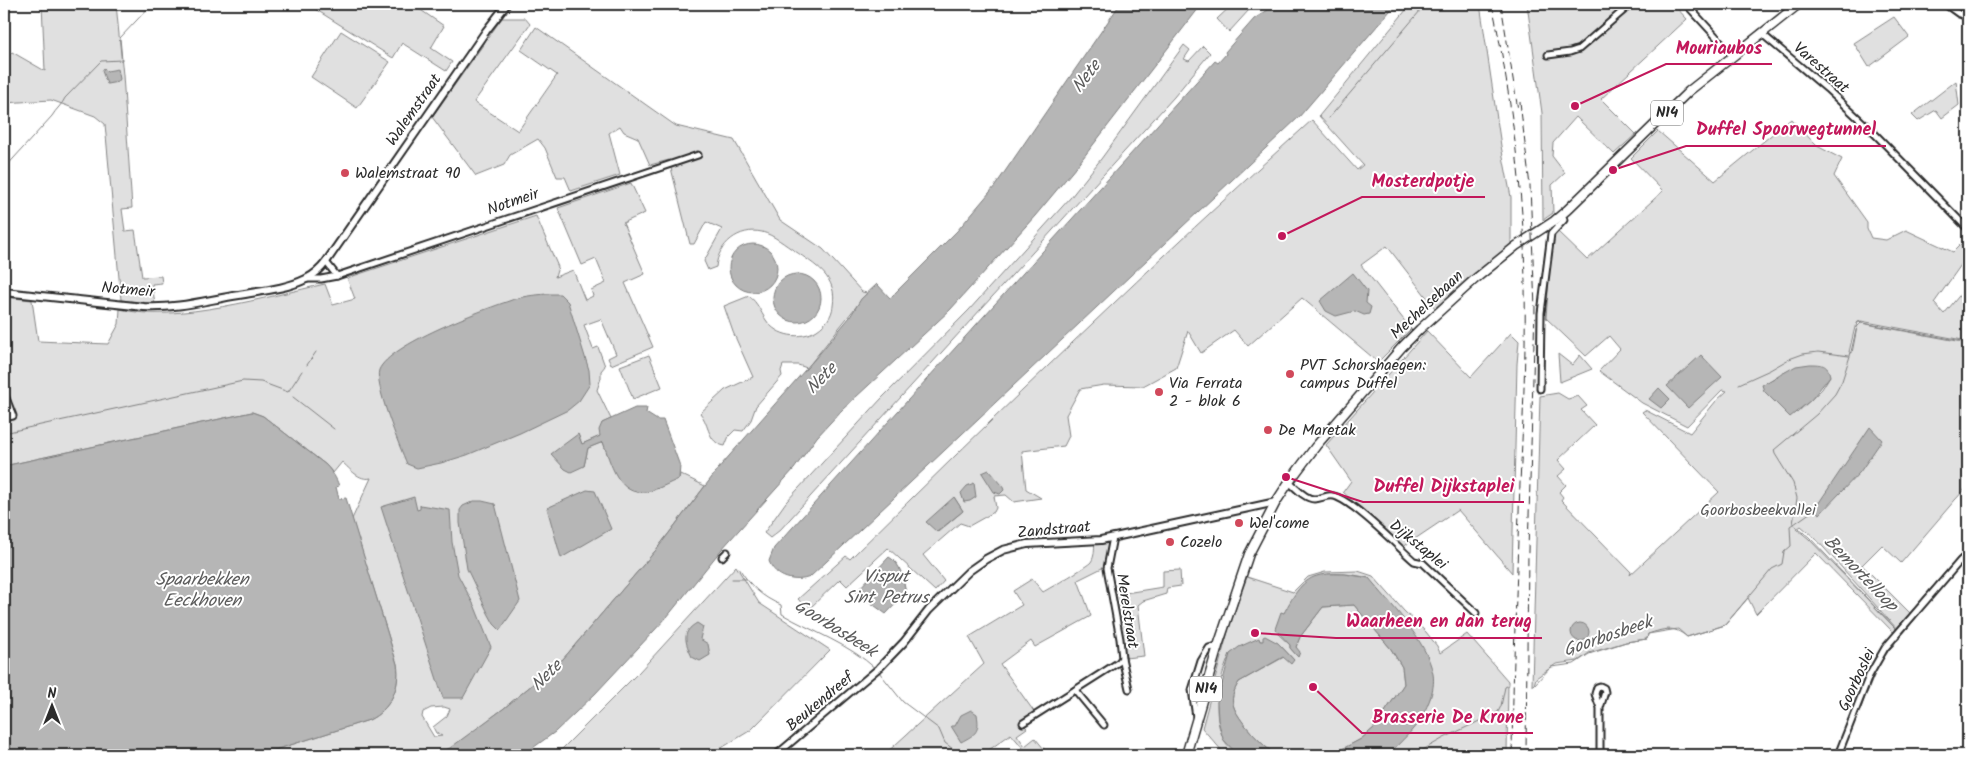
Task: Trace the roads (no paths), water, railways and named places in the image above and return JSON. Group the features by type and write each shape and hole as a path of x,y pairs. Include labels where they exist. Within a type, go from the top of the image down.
{"main road":[{"name":"N14","path":"1732,55 1799,4"},
{"name":"Mechelsebaan","path":"1186,755 1218,646 1249,554 1288,482 1316,446 1420,328 1510,250 1562,214 1689,91 1732,55"}],"street":[{"name":"Walemstraat","path":"307,279 315,274 326,262 486,31 507,4"},
{"path":"1548,55 1579,49 1631,4"},
{"path":"1686,4 1732,55"},
{"path":"1945,4 1959,14 1968,17"},
{"name":"Varestraat","path":"1761,33 1866,125 1968,229"},
{"name":"Notmeir","path":"4,292 144,307 165,307 251,293 286,286 307,279 337,276 698,154"},
{"name":"Mechelsebaan","path":"1540,389 1541,313 1551,234 1564,220 1562,214"},
{"path":"326,262 337,276"},
{"path":"4,393 13,416 4,418"},
{"name":"Dijkstaplei","path":"1288,482 1309,498 1314,499 1331,495 1343,501 1414,561 1423,563 1476,613"},
{"name":"Zandstraat","path":"880,667 904,642 929,610 970,570 1003,550 1019,545 1091,541 1276,502"},
{"name":"Merelstraat","path":"1113,537 1107,568 1129,689"},
{"path":"722,557 727,552"},
{"name":"Goorboslei","path":"1838,755 1870,676 1885,648 1968,554"},
{"name":"Mechelsebaan","path":"1196,722 1192,690 1201,661 1209,648 1218,646"},
{"name":"Merelstraat","path":"1023,723 1119,662 1122,658"},
{"name":"Beukendreef","path":"776,755 880,667"},
{"path":"1075,690 1104,725"},
{"path":"1600,708 1600,755"}],"water":[{"name":"Nete","path":"1120,4 1202,4 1076,167 1035,216 950,310 842,410 817,437 794,469 721,550 667,617 595,694 555,732 523,755 434,755 450,748 503,709 563,659 656,550 722,464 850,317 861,299 877,284 890,298 957,231 995,186"},
{"path":"1277,4 1396,4 1299,117 810,577 792,579 776,572 769,561 774,548 1215,61 1218,63 1226,54 1225,52 1254,19"},
{"path":"104,68 107,71 118,69 120,79 118,82 107,84 102,71"},
{"path":"748,244 758,244 767,248 773,254 777,268 773,282 767,288 758,292 748,292 739,288 733,282 729,273 729,263 733,254 739,248"},
{"path":"1353,273 1367,291 1366,303 1371,307 1369,314 1364,315 1355,311 1336,316 1326,311 1320,301"},
{"path":"797,274 806,276 814,281 819,289 821,298 819,307 814,315 806,320 797,322 788,320 780,315 775,307 773,298 775,289 780,281 788,276"},
{"path":"560,294 568,302 589,370 590,384 579,401 568,410 467,455 417,468 407,464 388,416 380,389 379,370 387,360 418,339 459,320 514,299"},
{"path":"1701,355 1722,377 1688,408 1667,386"},
{"path":"1810,364 1826,367 1830,376 1811,400 1790,417 1764,391 1762,385 1796,366"},
{"path":"1659,388 1670,399 1661,408 1649,399"},
{"path":"635,408 647,408 646,413 657,420 663,420 680,466 679,479 646,492 636,492 628,489 612,467 603,442 588,448 584,466 571,472 565,469 551,454 578,434 582,444 600,436 599,430 602,423"},
{"name":"Spaarbekken Eeckhoven","path":"252,412 263,416 326,465 338,483 339,486 336,487 339,499 346,498 397,664 397,681 388,704 369,720 259,755 4,755 4,466"},
{"path":"1870,427 1882,440 1860,472 1820,514 1814,510"},
{"path":"989,470 1002,485 1004,490 1000,494 994,492 982,473"},
{"path":"974,483 976,497 964,502 961,493 967,486"},
{"path":"587,490 595,491 611,529 561,558 547,508"},
{"path":"414,497 417,510 420,509 420,505 450,510 452,542 458,575 475,607 491,647 463,698 443,698 381,507"},
{"path":"954,497 963,511 937,532 926,522"},
{"path":"474,501 495,504 520,601 500,630 488,613 467,569 460,523 460,510 463,506"},
{"name":"Visput Sint Petrus","path":"889,557 899,568 906,593 886,614 856,592"},
{"path":"1345,574 1369,578 1416,636 1429,661 1433,674 1432,693 1424,713 1414,728 1388,755 1331,755 1361,739 1374,728 1404,684 1402,667 1391,649 1354,605 1323,607 1300,637 1296,647 1300,652 1298,657 1275,629 1281,612 1284,613 1297,591 1311,578 1320,575"},
{"path":"697,623 703,627 700,639 708,644 710,655 700,661 692,657 686,642 688,630"},
{"path":"1580,623 1586,626 1589,632 1586,638 1580,641 1574,638 1571,632 1574,626"},
{"path":"1265,636 1278,643 1294,660 1291,664 1283,657 1239,682 1233,701 1235,710 1245,725 1276,755 1238,755 1223,739 1218,720 1217,702 1230,654 1239,647 1259,638 1260,641 1263,641"},
{"path":"971,710 977,714 977,729 970,737 961,742 951,726 955,726 961,715"}],"waterway":[{"path":"4,169 52,116 65,98 101,61 122,60 120,38 152,4"},
{"path":"1329,118 1426,4"},
{"name":"Goorbosbeek","path":"1534,685 1551,667 1574,664 1589,654 1626,642 1647,639 1648,634 1654,632 1673,629 1687,637 1725,625 1772,569 1782,564 1784,552 1791,546 1790,526 1793,524 1797,498 1793,483 1774,450 1817,414 1835,394 1842,381 1850,356 1858,322 1968,342"},
{"path":"307,365 316,352"},
{"path":"1739,384 1803,354 1818,352 1849,356"},
{"path":"4,433 243,381 261,382 288,392 302,371"},
{"path":"293,397 334,429"},
{"path":"1794,524 1814,510"},
{"name":"Bemortelloop","path":"1794,525 1809,537 1896,629 1960,555 1968,550"},
{"name":"Goorbosbeek","path":"739,568 757,590 781,605 782,614 843,645 876,669"},
{"path":"732,579 746,579"},
{"path":"1902,635 1926,606"},
{"path":"1875,657 1896,630"},
{"path":"1897,641 1900,638"},
{"path":"1890,649 1895,644"},
{"path":"1882,659 1888,652"},
{"path":"1867,693 1879,664"},
{"name":"Goorbosbeek","path":"879,672 903,702 939,729 945,743 961,755"},
{"name":"Goorbosbeek","path":"1417,755 1444,738 1498,712 1505,687 1509,685"},
{"path":"1860,711 1865,697"}],"railway":[{"path":"1492,4 1504,64 1517,156 1525,277 1525,365 1515,619 1512,755"},
{"path":"1501,4 1518,110"},
{"path":"1520,102 1530,186 1535,308 1528,551 1526,755"}],"place":[{"name":"Mouriaubos","path":"1575,106"},
{"name":"Duffel Spoorwegtunnel","path":"1613,170"},
{"name":"Walemstraat 90","path":"345,173"},
{"name":"Mosterdpotje","path":"1282,236"},
{"name":"PVT Schorshaegen: campus Duffel","path":"1290,374"},
{"name":"Via Ferrata 2 - blok 6","path":"1159,392"},
{"name":"De Maretak","path":"1268,430"},
{"name":"Duffel Dijkstaplei","path":"1286,477"},
{"name":"Wel'come","path":"1239,523"},
{"name":"Cozelo","path":"1170,542"},
{"name":"Waarheen en dan terug","path":"1255,633"},
{"name":"Brasserie De Krone","path":"1313,687"}],"park label":[{"name":"Goorbosbeekvallei","path":"1758,510"}]}
